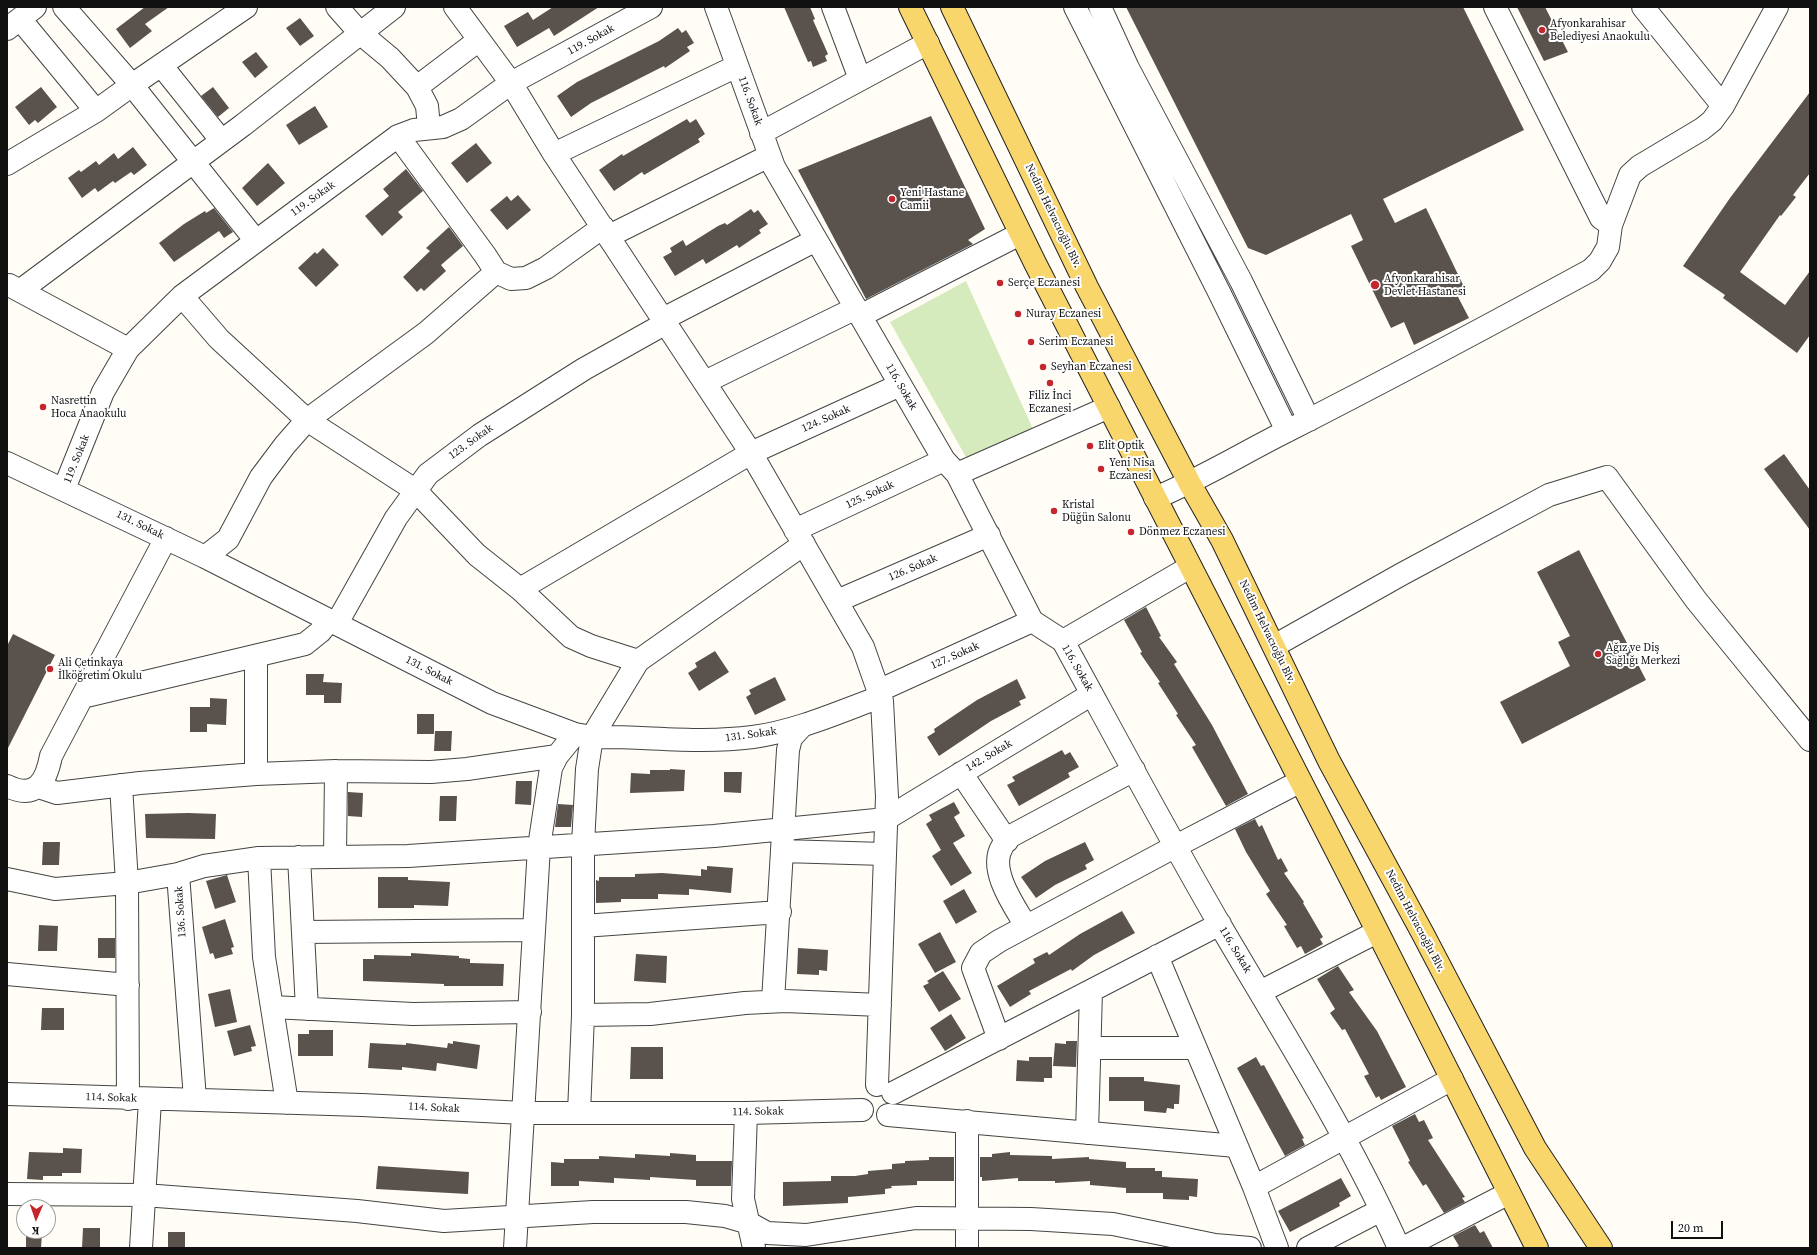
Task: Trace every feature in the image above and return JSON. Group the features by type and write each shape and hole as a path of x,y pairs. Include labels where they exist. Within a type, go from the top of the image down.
{"main road":[{"path":"910,7 1020,234 1299,782 1378,932 1537,1248"},
{"name":"Nedim Helvacıoğlu Blv.","path":"952,7 1087,287 1186,477 1222,540 1329,761 1423,934 1535,1148 1600,1248"}],"street":[{"path":"64,7 132,85 256,240"},
{"path":"7,164 96,111 246,7"},
{"path":"337,7 360,33 390,58 417,87 427,106 429,127"},
{"path":"128,349 14,287 194,161 394,7"},
{"name":"119. Sokak","path":"64,489 103,392 128,349 182,296 398,136 429,127 443,127 461,119 511,83 651,7"},
{"name":"116. Sokak","path":"716,7 774,167 900,386 950,467 989,536 1032,621 1063,642 1220,924 1344,1140 1381,1210 1399,1248"},
{"path":"833,7 860,79"},
{"path":"1075,7 1285,425"},
{"path":"1100,7 1128,68 1242,281 1306,414"},
{"path":"1495,7 1601,218 1610,225"},
{"path":"1643,7 1723,106"},
{"path":"1152,492 1186,477 1306,414 1490,325 1591,270 1600,261 1608,247 1610,225 1630,175 1640,166 1702,129 1712,121 1723,106 1777,7"},
{"path":"457,8 511,83 554,154 751,453 863,647 879,694 887,797 880,1005 885,1089 895,1105 893,1112 879,1118 870,1116 862,1110 860,1093 872,1084 885,1089 1000,1039 1220,924"},
{"path":"21,18 96,111"},
{"path":"417,87 479,40"},
{"path":"761,132 928,43"},
{"path":"161,65 221,140"},
{"path":"554,154 737,66"},
{"path":"398,136 486,255 496,272 511,279 526,278 546,268 606,232 769,156"},
{"path":"705,382 858,312 1020,234"},
{"name":"123. Sokak","path":"82,696 305,644 334,621 396,518 428,474 480,435 584,369 665,321 816,240"},
{"path":"204,557 228,540 261,477 285,445 307,420 426,334 496,272"},
{"path":"182,296 219,339 307,420 415,490 477,555 520,589 571,637 591,646 638,661 583,735 558,756 551,768 539,847 515,1248"},
{"name":"124. Sokak","path":"520,589 751,453 900,386"},
{"name":"125. Sokak","path":"638,661 800,537 950,467 1109,407"},
{"name":"131. Sokak","path":"7,462 334,621 492,703 583,735 699,741 754,737 802,726 879,694"},
{"path":"1274,646 1402,574 1549,495 1607,477 1696,600 1810,740"},
{"name":"126. Sokak","path":"837,601 989,536"},
{"path":"7,786 14,790 29,791 39,787 47,773 51,756 166,538"},
{"path":"1063,642 1190,567"},
{"name":"127. Sokak","path":"879,694 1032,621"},
{"path":"256,656 256,774"},
{"name":"142. Sokak","path":"886,818 1092,694"},
{"path":"773,1001 784,851 788,750 791,738 802,726"},
{"path":"579,1113 583,1015 583,844 588,769 583,735"},
{"path":"39,787 57,793 121,785 256,774 336,771 431,772 467,769 558,756"},
{"path":"1026,926 1004,888 998,867 1001,848 1009,837 1134,770"},
{"path":"335,857 336,771"},
{"path":"961,773 1007,841"},
{"path":"1000,1039 973,968 981,953 1026,926 1299,782"},
{"path":"121,785 127,883 128,1099"},
{"path":"178,874 204,866 259,858 408,856 714,836 886,818"},
{"path":"784,851 884,854"},
{"path":"299,857 307,1009"},
{"path":"259,858 262,937 287,1103"},
{"name":"136. Sokak","path":"7,879 55,889 127,883 178,874 195,1099"},
{"path":"583,926 780,912"},
{"path":"303,932 534,930"},
{"path":"1260,992 1378,932"},
{"path":"1157,956 1254,1187 1277,1248"},
{"path":"7,974 128,985"},
{"path":"1088,1133 1091,991"},
{"path":"583,1015 650,1014 773,1001 880,1005"},
{"path":"272,1007 413,1014 530,1012"},
{"path":"1090,1048 1195,1048"},
{"path":"1254,1187 1344,1140 1452,1079"},
{"name":"114. Sokak","path":"7,1094 150,1100 195,1099 362,1105 524,1113 746,1113 862,1110"},
{"path":"141,1248 150,1100"},
{"path":"746,1113 743,1199 754,1248"},
{"path":"888,1115 1236,1146"},
{"path":"966,1248 967,1121"},
{"path":"1403,1248 1509,1193"},
{"path":"7,1194 144,1194 357,1211 444,1220 632,1211 686,1212 725,1216 749,1223 766,1233 806,1235 916,1218 967,1217 1031,1219 1113,1224 1216,1245 1250,1248"},
{"path":"1308,1248 1381,1210"}],"green space":[{"path":"966,281 1033,429 967,459 890,322"}],"building":[{"path":"145,7 169,7 145,24 152,31 130,48 116,29"},
{"path":"553,7 599,7 554,36 549,28 517,47 504,26 528,12 533,20"},
{"path":"784,7 810,7 815,19 813,20 828,54 825,56 827,61 813,67 811,61 808,62"},
{"path":"1126,7 1463,7 1524,130 1383,199 1395,223 1426,208 1466,291 1457,295 1469,318 1414,345 1404,322 1391,328 1351,246 1363,240 1351,214 1266,255 1248,248"},
{"name":"Afyonkarahisar Belediyesi Anaokulu","path":"1517,7 1545,7 1568,52 1544,61"},
{"path":"300,18 314,36 300,46 286,28"},
{"path":"678,28 682,33 686,30 694,43 687,47 690,51 665,68 664,66 591,103 571,117 557,96 577,82 659,41"},
{"path":"256,52 268,67 255,78 242,62"},
{"path":"41,87 57,107 38,123 35,120 29,125 15,107"},
{"path":"213,87 229,108 218,117 201,96"},
{"path":"1810,92 1810,173 1793,195 1796,197 1781,216 1780,215 1740,272 1785,305 1810,271 1810,335 1797,353 1723,298 1725,295 1683,266 1730,198"},
{"path":"315,106 328,127 299,145 286,125"},
{"name":"Yeni Hastane Camii","path":"931,116 985,229 968,240 973,244 866,299 798,170"},
{"path":"687,119 690,123 696,119 705,134 698,139 700,142 644,175 642,172 614,191 599,170 622,154 623,156"},
{"path":"476,143 492,163 467,183 451,163"},
{"path":"133,147 147,165 134,175 131,172 115,183 113,181 98,192 95,188 82,198 68,178 79,170 81,172 96,161 99,165 114,153 118,159"},
{"path":"268,163 285,183 257,206 242,188"},
{"path":"406,169 423,191 398,212 403,217 382,236 365,216 389,196 383,189"},
{"path":"518,195 531,210 507,230 490,210 507,196 511,201"},
{"path":"214,208 233,232 224,238 219,231 174,262 159,243 184,224 205,211 206,213"},
{"path":"751,209 754,213 758,210 768,224 759,230 761,233 739,248 737,245 706,264 703,259 675,276 663,257 672,252 670,248 683,240 686,246 718,226 725,223 727,225"},
{"path":"449,227 463,246 441,265 446,271 424,291 421,288 417,292 403,277 430,251 426,248"},
{"path":"323,248 339,265 316,287 298,268 315,252 317,254"},
{"path":"1784,454 1810,490 1810,530 1764,469"},
{"name":"Ağız ve Diş Sağlığı Merkezi","path":"1579,550 1646,680 1522,744 1500,702 1570,666 1558,642 1570,636 1537,572"},
{"path":"1146,607 1161,636 1159,637 1177,662 1174,664 1212,725 1248,794 1226,806 1192,747 1196,745 1176,715 1178,714 1158,683 1160,682 1140,653 1142,652 1124,620"},
{"path":"13,634 55,655 7,750 7,646"},
{"path":"715,651 729,672 699,691 688,673 697,667 695,663"},
{"path":"306,674 324,674 323,682 342,683 341,703 324,703 324,695 306,695"},
{"path":"775,677 786,700 755,715 746,697 751,694 749,690"},
{"path":"1017,679 1026,698 1019,701 1021,705 991,721 939,756 927,737 935,732 934,729 977,700"},
{"path":"210,698 227,699 226,725 207,724 207,732 190,732 190,707 210,707"},
{"path":"417,714 434,714 434,734 417,734"},
{"path":"435,731 452,731 451,751 434,751"},
{"path":"1062,750 1065,755 1070,752 1079,767 1068,773 1070,777 1019,806 1007,785 1015,781 1012,777"},
{"path":"650,770 685,770 684,791 630,793 631,773 650,774"},
{"path":"724,772 742,772 741,793 724,792"},
{"path":"516,781 532,781 531,805 515,804"},
{"path":"348,792 363,793 362,817 348,816"},
{"path":"440,796 457,796 456,821 439,821"},
{"path":"954,802 960,813 954,817 965,836 953,843 972,873 951,886 932,856 941,850 926,824 932,820 929,815"},
{"path":"558,804 573,805 571,827 555,827"},
{"path":"145,814 216,814 215,839 146,838"},
{"path":"1255,819 1259,827 1262,825 1278,860 1281,858 1288,871 1284,873 1304,902 1303,903 1323,937 1320,939 1323,944 1305,954 1301,946 1297,948 1284,926 1287,925 1266,894 1270,891 1246,852 1235,829"},
{"path":"43,842 60,842 59,865 42,865"},
{"path":"1085,842 1094,860 1085,865 1087,869 1055,885 1036,898 1021,877 1045,861"},
{"path":"707,866 733,868 731,893 689,889 689,895 658,894 658,899 621,899 621,902 596,903 596,880 599,881 599,877 635,877 635,874 662,873 701,876 701,869 707,870"},
{"path":"227,875 236,902 215,909 206,881"},
{"path":"378,877 408,877 408,880 450,882 448,906 414,905 414,908 378,908"},
{"path":"964,889 977,912 956,924 943,901"},
{"path":"1122,911 1135,933 1094,955 1072,971 1071,969 1029,991 1031,994 1010,1007 997,986 1035,963 1033,959 1047,952 1049,955 1080,934"},
{"path":"225,919 234,947 231,948 233,954 215,959 213,953 210,954 202,927"},
{"path":"39,925 58,926 57,951 38,951"},
{"path":"940,932 956,962 935,973 918,944"},
{"path":"98,938 115,938 115,958 98,958"},
{"path":"798,948 828,950 827,971 819,970 819,975 797,974"},
{"path":"411,953 459,956 459,958 470,959 470,963 504,964 503,986 444,986 444,984 363,981 363,959 374,959 374,955 411,956"},
{"path":"636,954 667,956 666,983 634,981"},
{"path":"1338,966 1354,990 1349,992 1377,1031 1406,1087 1381,1100 1379,1096 1376,1098 1364,1076 1369,1074 1345,1029 1342,1030 1330,1013 1335,1009 1317,979"},
{"path":"943,971 961,999 939,1012 923,986 929,983 927,981"},
{"path":"230,989 237,1022 215,1027 208,994"},
{"path":"42,1008 64,1008 64,1030 41,1030"},
{"path":"951,1014 966,1038 945,1051 930,1028"},
{"path":"250,1025 256,1046 251,1047 252,1051 234,1056 227,1031"},
{"path":"309,1030 333,1030 333,1056 298,1056 298,1034 309,1034"},
{"path":"453,1041 480,1045 477,1069 437,1063 436,1071 402,1067 402,1070 368,1068 370,1043 406,1045 406,1043 447,1048 448,1043 453,1044"},
{"path":"1066,1041 1077,1041 1076,1067 1053,1066 1055,1043 1066,1044"},
{"path":"631,1047 663,1047 663,1079 630,1079"},
{"path":"1029,1057 1052,1057 1052,1078 1044,1078 1044,1082 1016,1081 1017,1060 1029,1061"},
{"path":"1256,1057 1261,1066 1264,1065 1304,1138 1302,1139 1305,1145 1285,1156 1237,1068"},
{"path":"1109,1077 1144,1077 1144,1081 1180,1085 1179,1104 1174,1104 1174,1109 1167,1108 1166,1113 1144,1111 1144,1101 1109,1101"},
{"path":"1415,1114 1419,1122 1424,1120 1433,1138 1428,1140 1465,1197 1462,1198 1465,1202 1444,1213 1426,1184 1423,1186 1408,1162 1410,1161 1392,1126"},
{"path":"63,1148 82,1149 81,1173 62,1173 62,1176 43,1176 43,1180 27,1179 29,1152 63,1153"},
{"path":"1010,1152 1010,1155 1052,1156 1052,1159 1089,1157 1089,1159 1126,1162 1126,1168 1155,1168 1155,1171 1162,1171 1162,1177 1198,1179 1197,1197 1189,1196 1189,1200 1163,1199 1163,1193 1126,1193 1126,1188 1090,1185 1090,1181 1055,1183 1055,1181 1018,1181 1018,1178 982,1181 982,1177 980,1177 980,1157 992,1157 992,1154"},
{"path":"670,1153 696,1155 696,1161 732,1161 731,1186 696,1186 696,1180 650,1177 650,1180 614,1178 614,1183 579,1181 579,1186 551,1186 551,1162 564,1163 564,1159 599,1159 599,1156 635,1158 635,1154 670,1156"},
{"path":"929,1157 954,1157 954,1181 917,1181 917,1185 891,1186 892,1188 885,1189 885,1194 848,1197 848,1203 783,1206 783,1182 831,1181 831,1176 855,1176 868,1174 868,1171 892,1169 892,1164 905,1163 905,1161 929,1160"},
{"path":"378,1166 469,1172 468,1194 376,1189"},
{"path":"1341,1178 1351,1196 1339,1203 1340,1206 1290,1232 1278,1211"},
{"path":"1475,1225 1480,1233 1484,1231 1493,1248 1455,1248 1459,1246 1453,1236"},
{"path":"83,1228 100,1228 100,1248 82,1248"},
{"path":"168,1232 185,1232 185,1248 168,1248"},
{"path":"26,1239 42,1239 41,1248 26,1248"}],"place":[{"name":"Afyonkarahisar Belediyesi Anaokulu","path":"1542,30"},
{"name":"Yeni Hastane Camii","path":"892,199"},
{"name":"Serçe Eczanesi","path":"1000,283"},
{"name":"Afyonkarahisar Devlet Hastanesi","path":"1375,285"},
{"name":"Nuray Eczanesi","path":"1018,314"},
{"name":"Serim Eczanesi","path":"1031,342"},
{"name":"Seyhan Eczanesi","path":"1043,367"},
{"name":"Filiz İnci Eczanesi","path":"1050,383"},
{"name":"Nasrettin Hoca Anaokulu","path":"43,407"},
{"name":"Elit Optik","path":"1090,446"},
{"name":"Yeni Nisa Eczanesi","path":"1101,469"},
{"name":"Kristal Düğün Salonu","path":"1054,511"},
{"name":"Dönmez Eczanesi","path":"1131,532"},
{"name":"Ağız ve Diş Sağlığı Merkezi","path":"1598,654"},
{"name":"Ali Çetinkaya İlköğretim Okulu","path":"50,669"}]}
